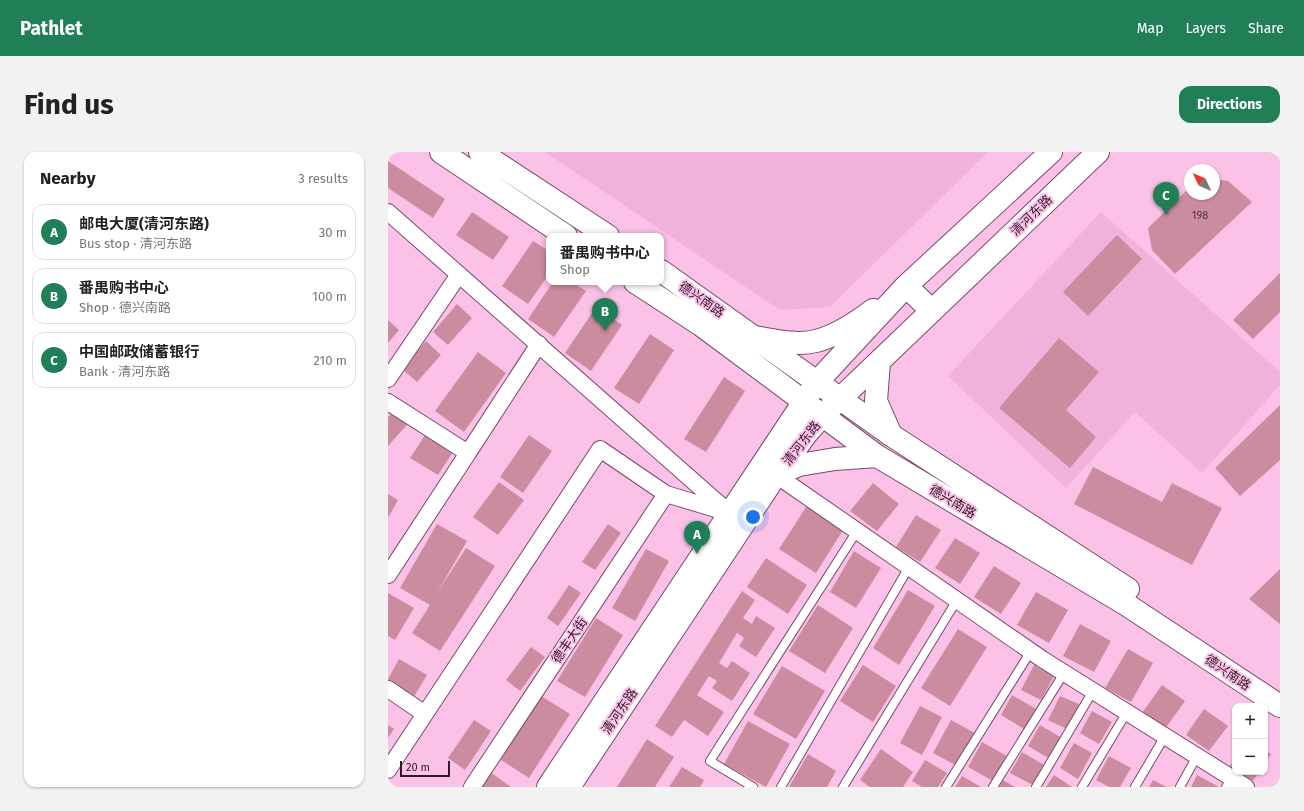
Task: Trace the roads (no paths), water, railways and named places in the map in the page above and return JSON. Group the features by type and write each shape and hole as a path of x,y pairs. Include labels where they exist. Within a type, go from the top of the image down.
{"main road":[{"path":"441,152 562,233"},
{"path":"480,152 603,233"},
{"name":"清河东路","path":"548,787 729,512 817,382 906,286 1051,152"},
{"name":"清河东路","path":"568,787 776,476 807,433 822,416 1098,152"},
{"name":"德兴南路","path":"664,273 891,435 1280,688"},
{"name":"德兴南路","path":"640,285 701,325 877,456 1127,605 1280,706"},
{"path":"754,337 788,342 815,342 837,333 863,318 906,286 932,311"},
{"path":"879,362 876,401 891,435"},
{"path":"776,476 799,465 835,459 877,456"}],"street":[{"path":"388,212 458,276 539,344 729,512"},
{"path":"388,379 458,276"},
{"path":"388,575 539,344"},
{"path":"388,402 468,453"},
{"path":"388,770 600,449 666,494 729,512"},
{"path":"776,476 1064,673 1197,756 1229,782 1246,787"},
{"name":"德丰大街","path":"472,787 666,494"},
{"path":"388,689 425,714"}],"lane":[{"path":"753,787 710,762 857,531"},
{"path":"781,787 908,567"},
{"path":"842,787 956,600"},
{"path":"946,787 1031,651"},
{"path":"993,787 1064,673"},
{"path":"1036,787 1093,691"},
{"path":"1082,787 1127,712"},
{"path":"1135,787 1165,736"},
{"path":"1180,787 1197,756"}],"place":[{"name":"中国邮政储蓄银行","path":"1166,215"},
{"name":"番禺购书中心","path":"605,331"},
{"name":"邮电大厦(清河东路)","path":"697,554"}]}
